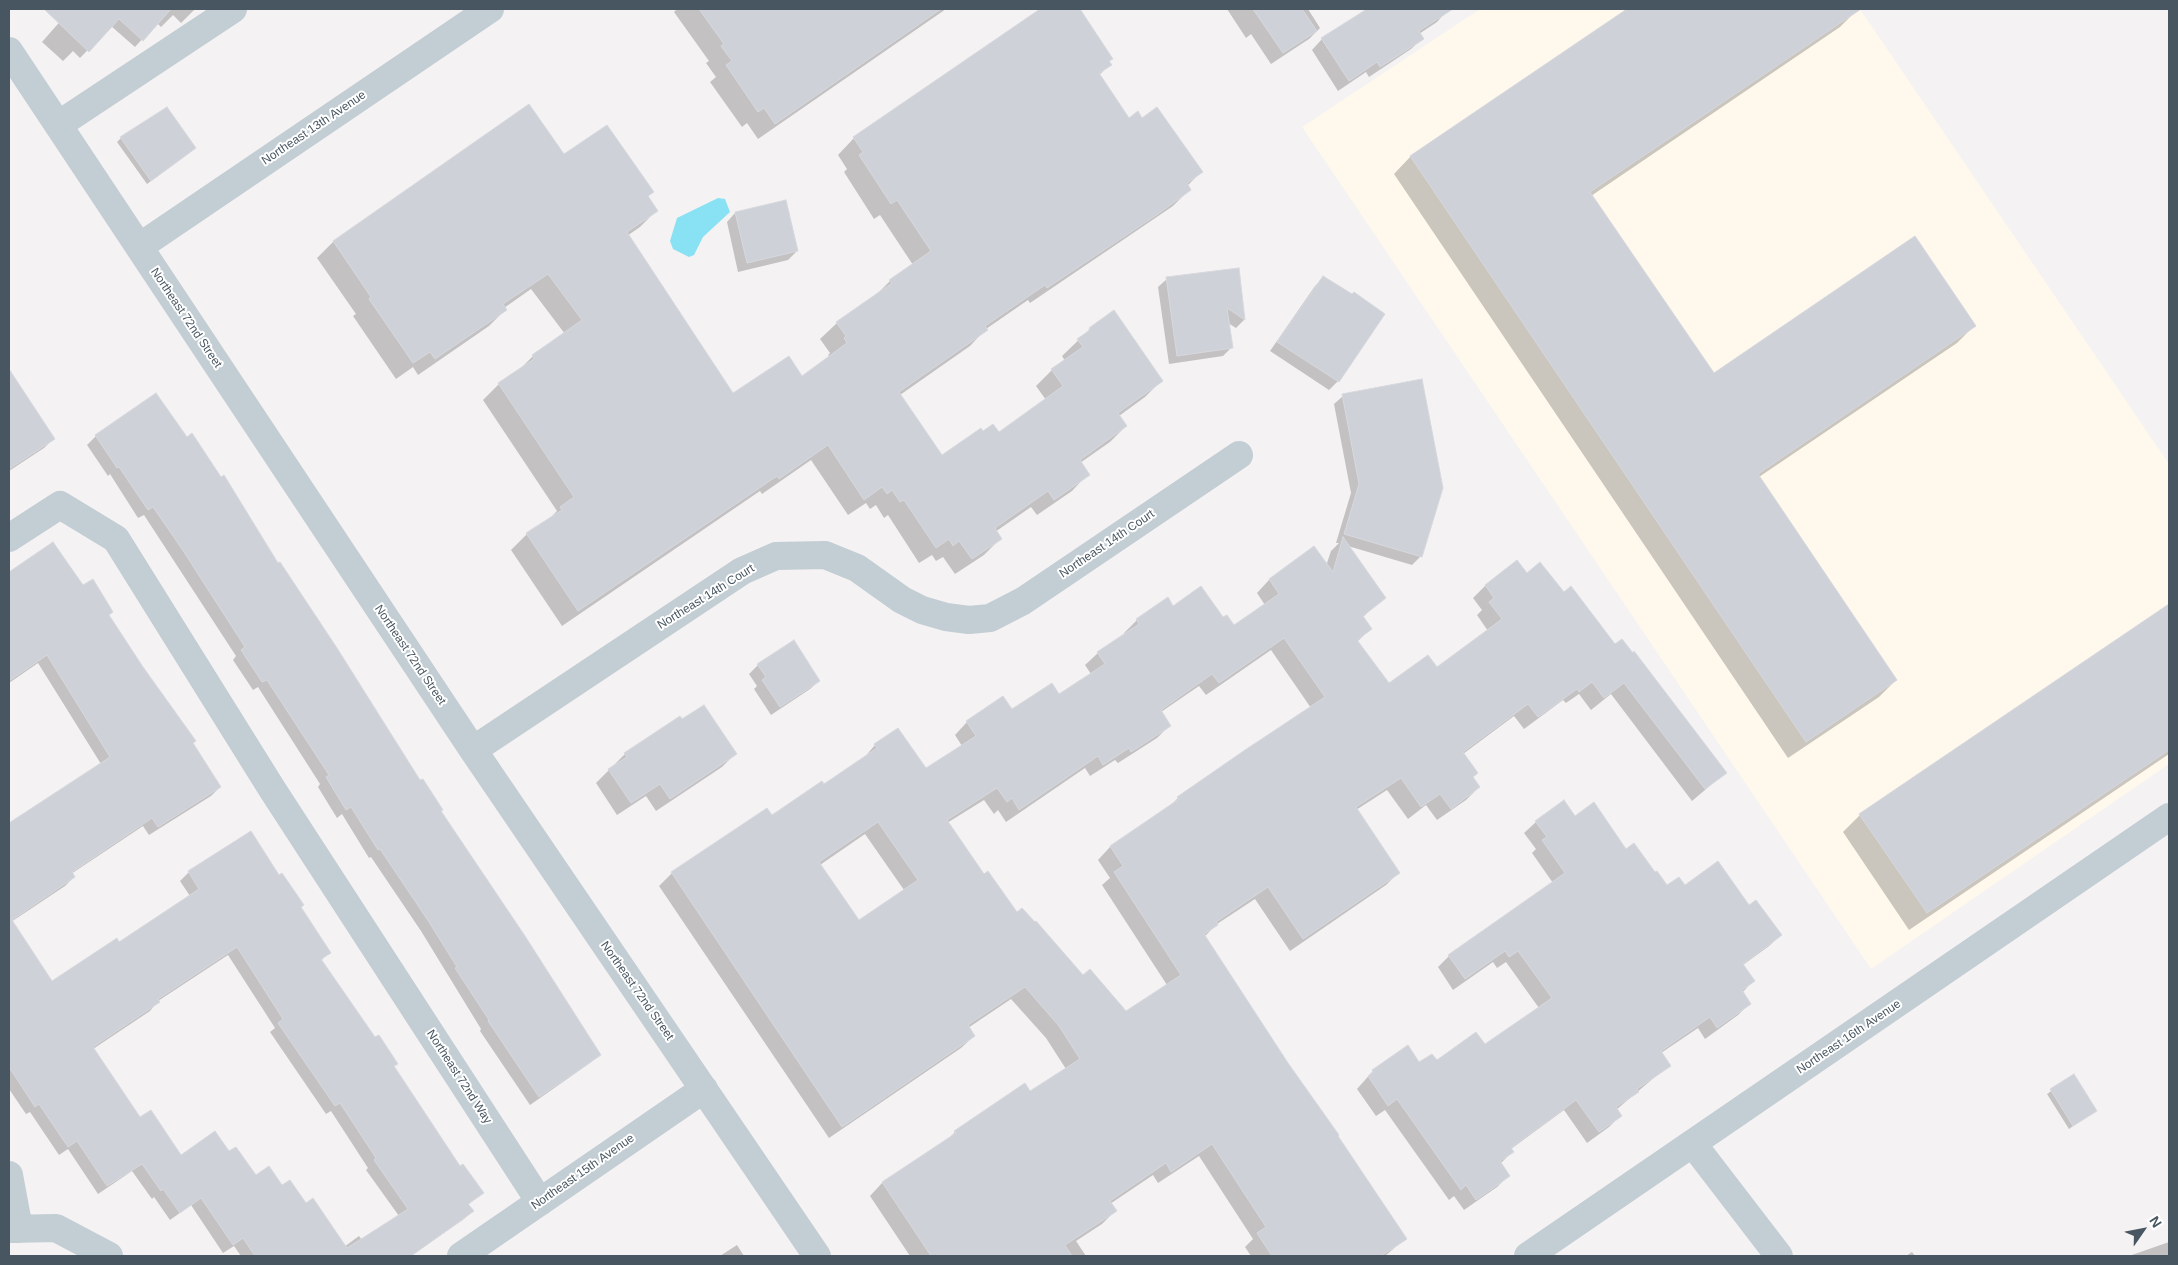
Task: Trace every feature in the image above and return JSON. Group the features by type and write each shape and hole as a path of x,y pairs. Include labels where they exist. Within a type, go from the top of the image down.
{"street":[{"path":"58,125 233,9"},
{"name":"Northeast 13th Avenue","path":"139,247 490,9"},
{"name":"Northeast 72nd Street","path":"9,51 473,750 817,1256"},
{"name":"Northeast 14th Court","path":"473,750 742,571 776,556 825,556 856,568 902,600 922,610 946,617 969,620 990,618 1023,601 1239,455"},
{"name":"Northeast 72nd Way","path":"9,538 60,505 116,539 272,789 540,1202"},
{"name":"Northeast 16th Avenue","path":"1528,1256 2169,817"},
{"name":"Northeast 15th Avenue","path":"461,1256 704,1088"},
{"path":"1693,1144 1778,1256"},
{"path":"9,1175 14,1229 56,1228 109,1256"}],"shaded area":[{"path":"1480,9 1860,9 2169,464 2169,764 1871,969 1302,127"}],"water":[{"path":"718,198 725,199 730,212 703,237 694,255 689,257 673,249 670,241 677,218"}],"building":[{"path":"44,9 171,9 143,41 119,19 89,52"},
{"path":"699,9 941,9 775,124 764,108 758,112 726,65 732,61 721,46 724,44"},
{"path":"1040,9 1080,9 1113,59 1109,61 1112,65 1099,73 1129,118 1138,111 1142,118 1157,107 1203,172 1187,183 1191,190 1158,214 1047,288 1045,285 985,326 988,330 899,392 942,455 981,428 983,431 993,424 999,432 1063,386 1051,369 1083,347 1077,339 1114,310 1163,381 1118,413 1127,426 1080,460 1090,475 1054,500 1048,491 995,528 1002,539 972,559 959,541 953,546 949,539 936,548 904,500 900,502 892,490 887,494 882,487 864,500 828,445 779,479 777,476 578,611 526,533 562,510 560,507 574,497 498,383 534,359 532,355 582,320 548,274 503,304 507,310 435,359 430,352 413,363 369,299 371,297 333,241 529,104 564,154 607,125 654,192 648,196 658,211 627,232 733,393 789,356 802,376 847,343 844,338 846,336 836,322 892,283 889,280 931,251 897,200 891,204 859,155 863,152 853,137"},
{"path":"1253,9 1302,9 1317,31 1283,53"},
{"path":"1367,9 1453,9 1419,31 1424,39 1380,67 1377,62 1349,81 1321,38"},
{"path":"1627,9 1861,9 1590,192 1714,373 1915,236 1976,326 1758,474 1897,680 1806,742 1410,156"},
{"path":"167,107 196,148 151,181 120,137"},
{"path":"786,200 798,251 747,263 735,212"},
{"path":"1239,268 1245,320 1227,308 1233,348 1177,356 1166,277"},
{"path":"1323,276 1352,294 1354,292 1385,314 1339,382 1277,342"},
{"path":"9,369 55,439 9,469"},
{"path":"1422,379 1443,488 1422,557 1344,534 1359,484 1342,394"},
{"path":"156,393 187,437 192,433 221,477 224,475 278,563 280,562 337,648 420,780 423,779 443,810 441,811 525,936 601,1055 539,1097 488,1021 429,922 380,849 378,850 351,807 346,810 326,777 329,775 267,680 262,682 241,650 245,647 182,549 153,507 148,510 95,435"},
{"path":"1343,537 1386,598 1363,616 1372,629 1357,640 1389,683 1428,655 1437,667 1502,619 1489,602 1494,598 1485,585 1517,560 1527,573 1540,562 1564,592 1571,586 1615,644 1622,639 1633,653 1634,651 1727,773 1705,789 1624,683 1604,698 1592,682 1579,692 1577,689 1538,717 1528,704 1463,752 1478,773 1473,777 1480,787 1451,809 1440,794 1421,807 1401,778 1356,807 1400,873 1303,939 1268,887 1216,922 1218,925 1204,934 1288,1063 1339,1135 1407,1239 1381,1256 1272,1256 1257,1233 1266,1227 1212,1144 1171,1172 1166,1163 1110,1201 1117,1211 1065,1245 1072,1256 931,1256 882,1182 956,1133 954,1131 1025,1083 1030,1091 1080,1059 1059,1026 1025,987 968,1025 975,1036 842,1127 671,872 767,808 772,815 822,781 824,784 877,748 874,744 898,728 926,768 976,736 966,721 1003,696 1012,709 1052,683 1059,694 1105,664 1097,652 1139,624 1136,619 1168,597 1173,606 1201,586 1223,617 1227,615 1234,625 1279,594 1269,579 1314,546 1333,572","holes":["1284,638 1325,697 1177,797 1179,799 1110,846 1123,866 1114,872 1181,975 1126,1011 1090,969 1083,975 1036,921 1022,908 1017,912 988,871 984,874 947,820 997,788 1007,802 1012,798 1019,810 1098,756 1103,765 1129,748 1131,752 1171,726 1161,710 1212,674 1219,683","878,822 918,880 859,920 819,862"]},
{"path":"53,542 83,585 93,579 113,612 109,615 143,667 196,741 193,743 221,787 158,827 152,818 72,872 75,877 12,920 52,981 117,938 119,942 199,889 188,871 251,831 279,875 282,873 304,905 301,907 331,953 321,959 375,1037 379,1035 398,1064 394,1066 460,1166 463,1164 484,1193 468,1204 474,1211 411,1256 255,1256 243,1238 233,1245 201,1198 180,1213 163,1189 161,1191 142,1164 107,1186 77,1141 68,1147 39,1104 35,1107 9,1067 9,823 110,757 47,655 9,681 9,572","holes":["237,947 283,1019 278,1023 335,1106 340,1103 376,1158 374,1160 408,1209 347,1248 313,1198 306,1203 290,1180 282,1185 269,1166 256,1175 236,1147 229,1151 215,1131 181,1155 151,1110 140,1117 93,1047 160,1002 158,999"]},
{"path":"2169,604 2169,750 1927,913 1859,814"},
{"path":"794,640 820,681 780,707 762,680 766,677 757,664"},
{"path":"704,705 737,754 670,799 660,784 631,803 608,769 627,757 624,753 680,716 682,719"},
{"path":"1564,800 1575,816 1594,802 1626,849 1634,843 1667,885 1679,877 1685,885 1718,861 1749,905 1756,900 1782,935 1743,964 1755,981 1742,990 1751,1004 1717,1028 1710,1017 1661,1051 1671,1066 1637,1089 1639,1092 1616,1107 1622,1116 1599,1132 1576,1100 1511,1148 1514,1152 1500,1161 1510,1176 1476,1200 1466,1185 1461,1190 1397,1099 1388,1106 1368,1076 1373,1072 1372,1070 1408,1045 1419,1062 1432,1054 1437,1060 1476,1032 1485,1044 1552,998 1518,951 1509,957 1505,951 1465,979 1448,955 1565,873 1542,840 1547,837 1535,821"},
{"path":"2074,1074 2097,1111 2073,1126 2050,1089"}]}
